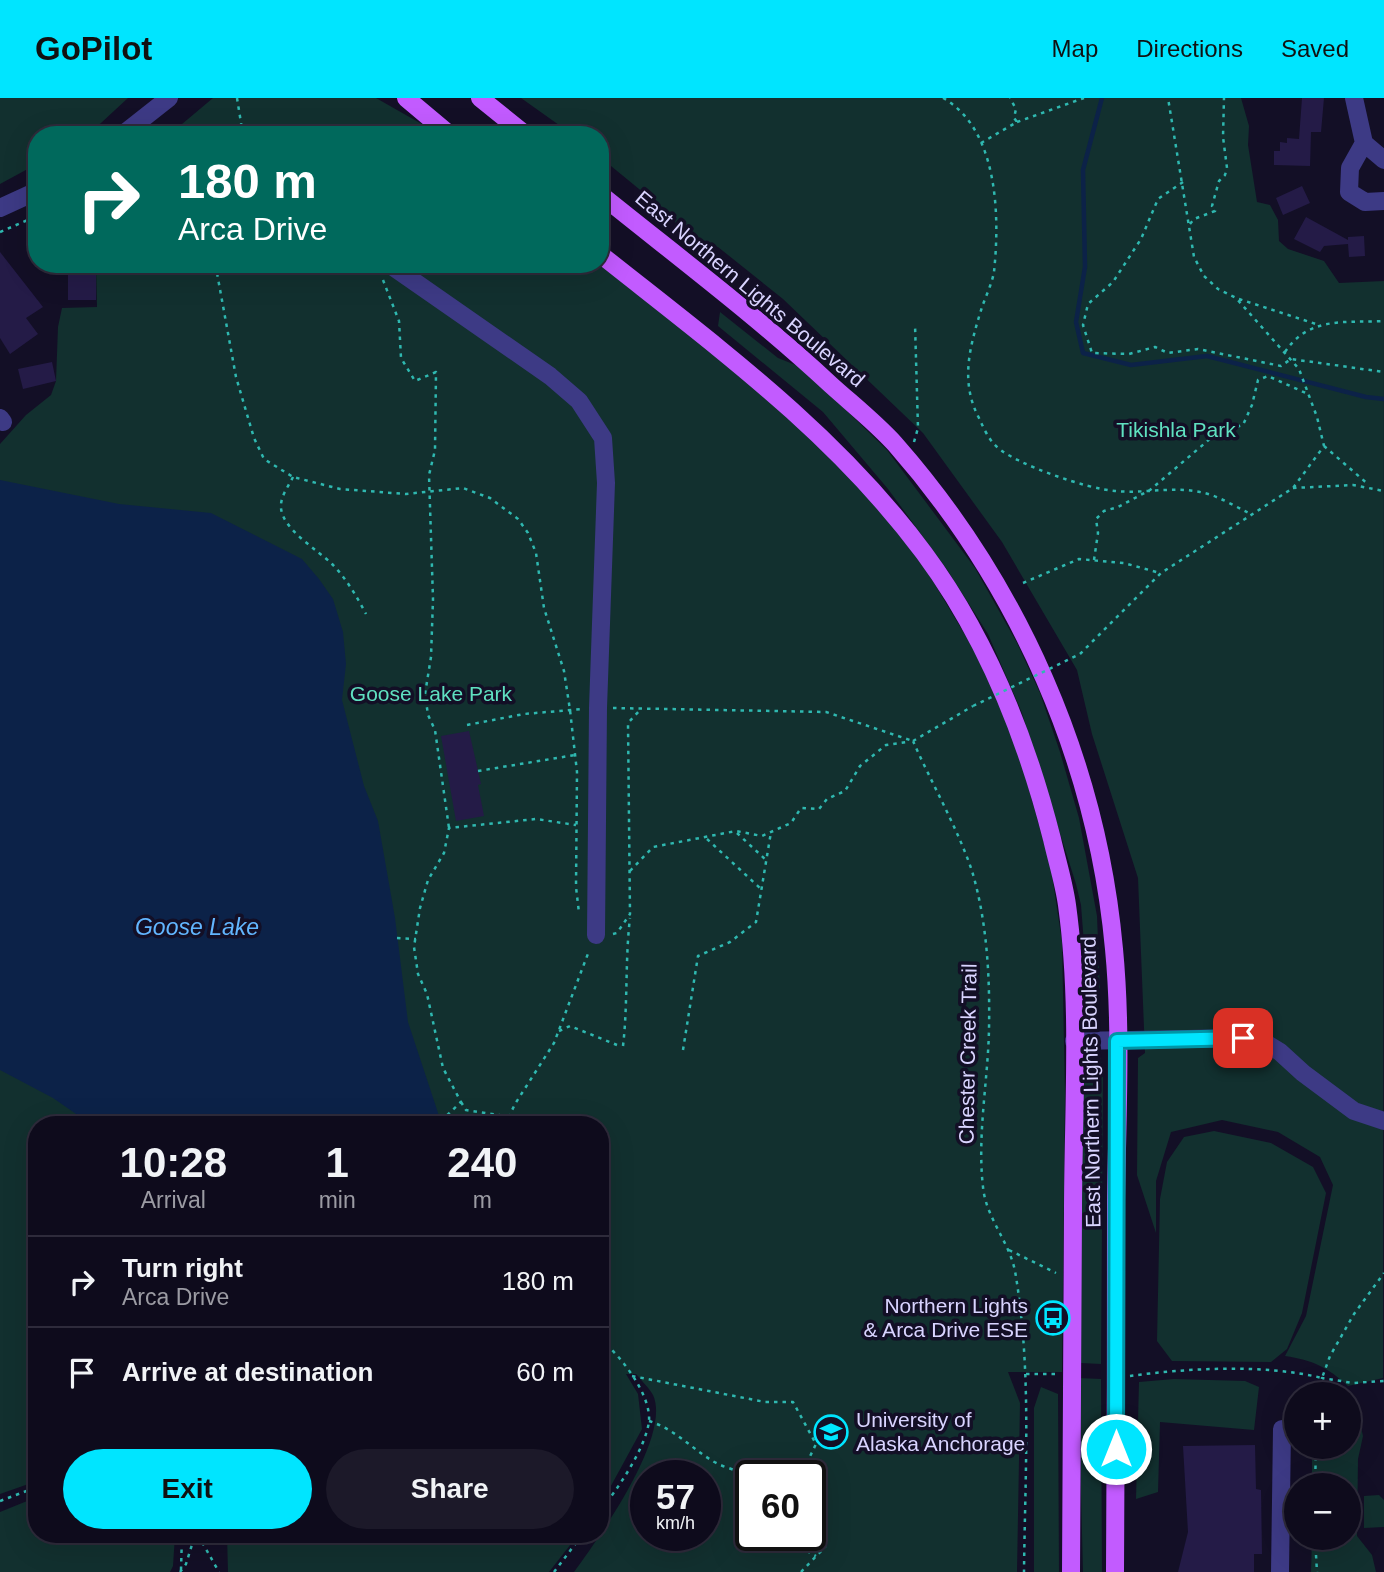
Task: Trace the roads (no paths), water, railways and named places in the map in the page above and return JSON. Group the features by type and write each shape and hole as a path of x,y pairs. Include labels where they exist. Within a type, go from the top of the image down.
{"main road":[{"path":"406,98 439,126"},
{"path":"480,98 515,126"},
{"name":"East Northern Lights Boulevard","path":"609,201 787,344 892,441 964,532 987,568 1013,613 1056,702 1092,815 1106,881 1115,952 1115,1572"},
{"name":"East Northern Lights Boulevard","path":"609,261 759,381 835,449 898,520 949,589 996,675 1016,720 1044,806 1066,902 1074,1041 1071,1572"}],"street":[{"path":"133,126 169,98"},
{"path":"1354,98 1364,143 1384,160"},
{"path":"1364,143 1350,168 1349,192 1364,202 1384,201"},
{"path":"0,208 28,195"},
{"path":"391,273 550,376 579,401 603,438 606,483 598,708 596,935"},
{"path":"1074,1041 1243,1038 1264,1042 1354,1111 1384,1121"},
{"path":"1280,1572 1282,1429"}],"water":[{"name":"Goose Lake","path":"0,480 119,504 211,513 302,559 333,599 343,632 346,664 342,700 364,786 378,821 395,918 408,1022 439,1116 79,1116 53,1098 0,1070"}],"waterway":[{"path":"1102,98 1083,170 1085,267 1076,322 1083,353 1131,365 1207,356 1366,397 1384,399"}],"place":[{"name":"Northern Lights & Arca Drive ESE","path":"1053,1318"},
{"name":"University of Alaska Anchorage","path":"831,1432"}],"park label":[{"name":"Tikishla Park","path":"1176,430"},
{"name":"Goose Lake Park","path":"431,694"}]}
